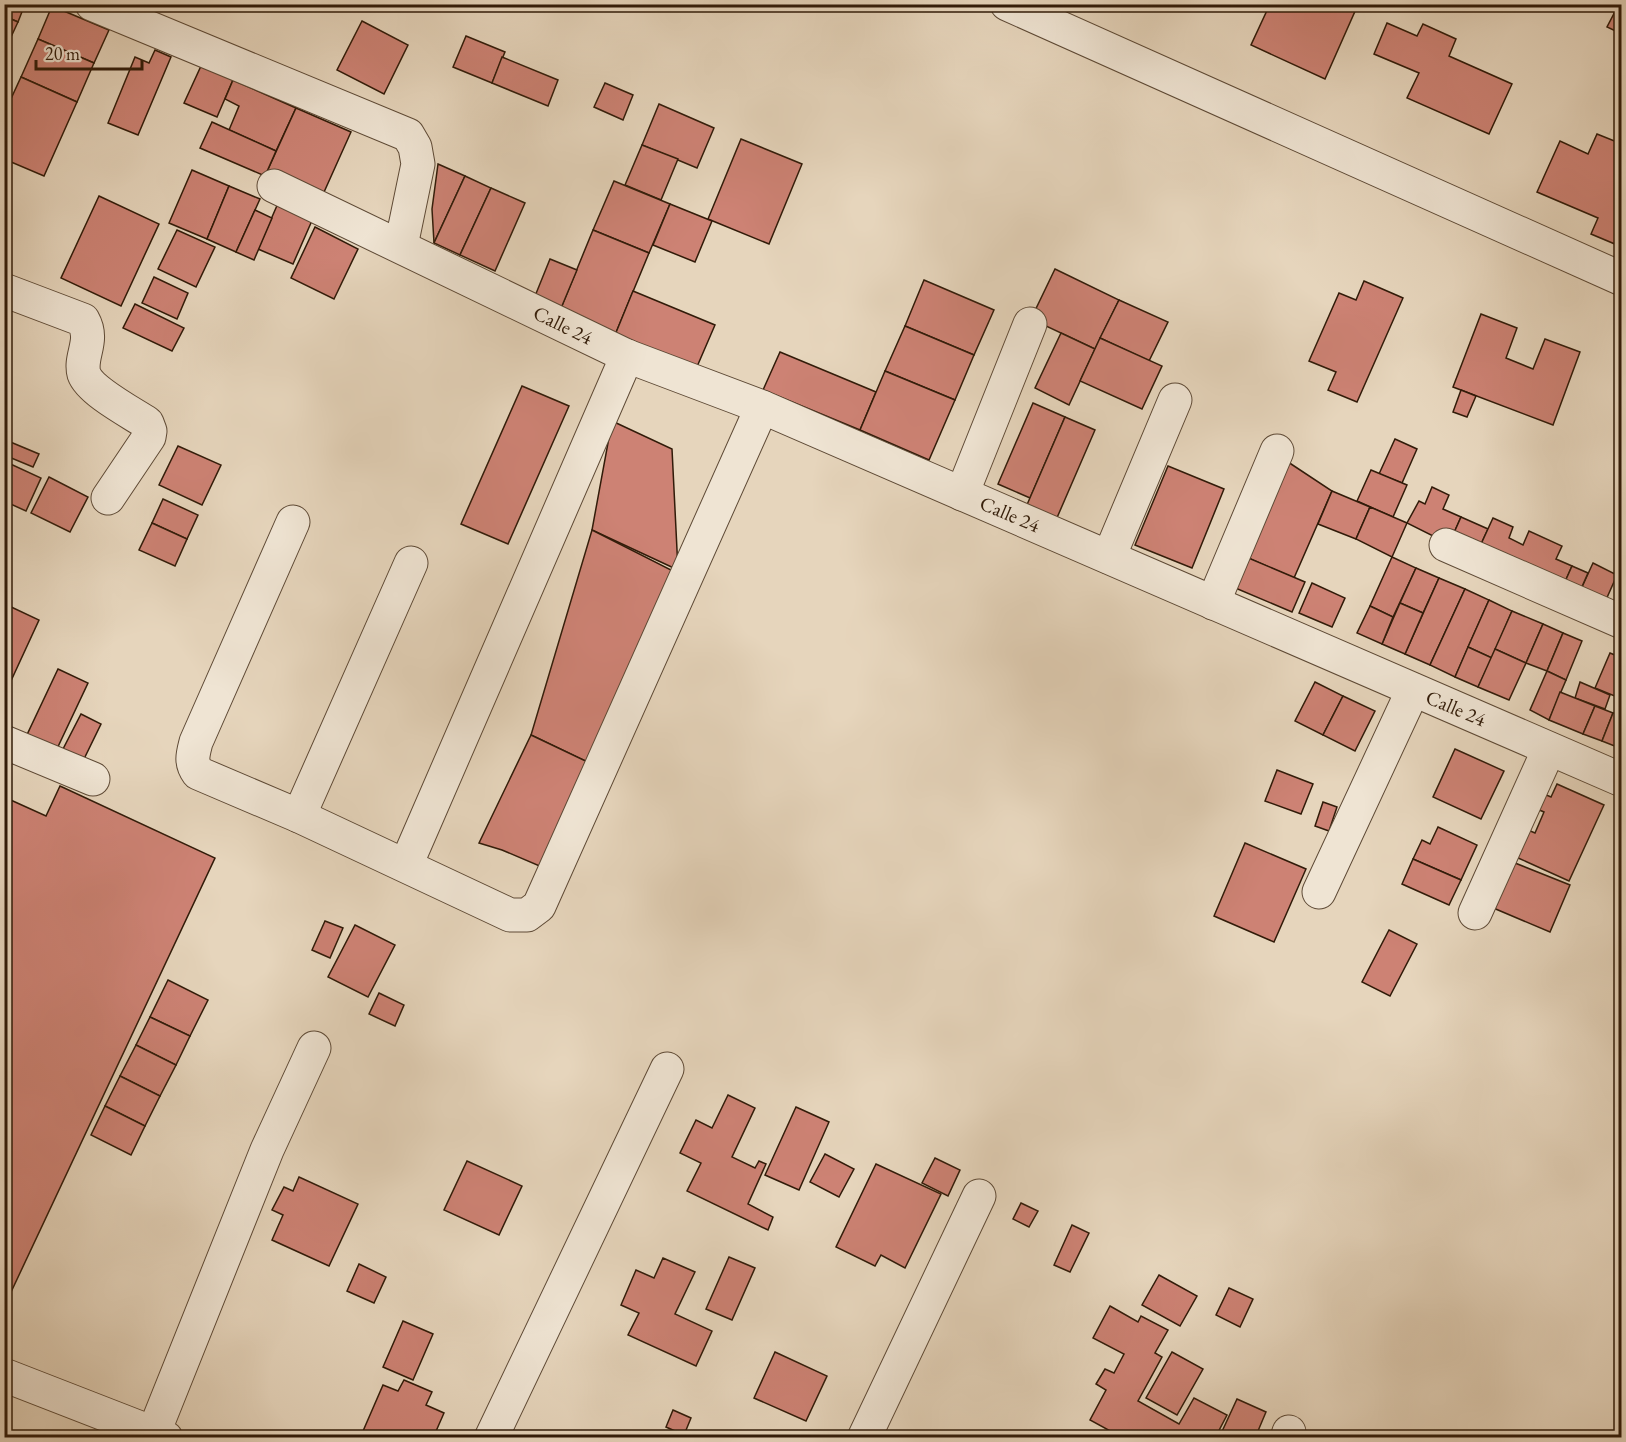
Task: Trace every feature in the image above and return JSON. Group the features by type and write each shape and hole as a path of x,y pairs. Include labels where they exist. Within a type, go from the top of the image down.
{"street":[{"path":"92,4 408,135 415,147 418,164 401,246"},
{"path":"1007,4 1622,279"},
{"name":"Calle 24","path":"274,186 627,356 762,407 1622,780"},
{"path":"4,290 83,320 89,330 84,372 87,379 96,389 147,423 150,431 149,437 108,498"},
{"path":"962,494 1030,324"},
{"path":"406,866 627,356"},
{"path":"1109,557 1175,400"},
{"path":"293,522 196,742 192,761 198,773 299,816 510,915 527,915 539,906 762,407"},
{"path":"1213,603 1277,452"},
{"path":"1446,545 1622,622"},
{"path":"299,816 411,563"},
{"path":"1319,892 1413,690"},
{"path":"4,742 93,779"},
{"path":"1475,913 1549,749"},
{"path":"4,1375 160,1435 267,1150 314,1048"},
{"path":"490,1437 667,1070"},
{"path":"864,1437 979,1196"}],"building":[{"path":"4,4 25,4 18,22 4,16"},
{"path":"1270,4 1347,4 1356,9 1325,79 1251,45"},
{"path":"1619,4 1622,4 1622,34 1607,27"},
{"path":"52,6 109,30 94,63 38,39"},
{"path":"4,16 18,22 4,52"},
{"path":"362,21 408,45 384,94 337,70"},
{"path":"1387,23 1417,36 1423,24 1456,39 1449,56 1512,84 1489,134 1407,98 1419,73 1374,54"},
{"path":"466,36 505,52 492,83 453,67"},
{"path":"38,39 94,63 77,102 21,77"},
{"path":"155,50 171,57 138,135 108,123 135,57 149,63"},
{"path":"502,57 558,80 548,106 492,83"},
{"path":"201,66 233,80 217,117 184,103"},
{"path":"21,77 77,102 44,176 4,159 4,114"},
{"path":"233,80 296,108 276,151 229,130 239,106 225,99"},
{"path":"605,83 633,95 623,120 594,107"},
{"path":"659,104 714,128 697,168 642,145"},
{"path":"296,108 351,132 320,201 265,176"},
{"path":"212,122 276,151 265,176 200,148"},
{"path":"1597,134 1622,144 1622,247 1591,234 1598,218 1537,192 1560,141 1588,154"},
{"path":"741,139 802,164 769,244 708,219"},
{"path":"642,145 678,159 661,200 625,185"},
{"path":"438,164 465,176 434,243 432,209"},
{"path":"192,170 229,186 207,239 169,223"},
{"path":"465,176 491,188 460,255 434,243"},
{"path":"614,181 670,204 649,253 593,230"},
{"path":"229,186 260,199 236,252 207,239"},
{"path":"491,188 525,203 495,271 460,255"},
{"path":"99,196 159,224 121,306 61,278"},
{"path":"279,201 314,216 293,264 258,249"},
{"path":"670,204 712,221 695,262 653,245"},
{"path":"255,210 272,218 254,260 236,252"},
{"path":"315,227 358,249 334,299 291,278"},
{"path":"177,230 215,247 196,287 158,269"},
{"path":"593,230 649,253 615,335 559,313"},
{"path":"550,259 577,270 559,313 533,301"},
{"path":"1055,269 1119,300 1095,349 1031,319"},
{"path":"154,277 188,293 177,319 142,303"},
{"path":"924,280 994,310 974,355 905,326"},
{"path":"1364,281 1403,298 1357,402 1328,390 1336,372 1309,361 1339,293 1356,300"},
{"path":"633,291 715,325 696,369 615,335"},
{"path":"1119,300 1168,322 1149,361 1100,338"},
{"path":"135,304 184,328 172,351 123,328"},
{"path":"1481,314 1517,328 1506,358 1533,369 1545,339 1580,352 1553,425 1453,387"},
{"path":"905,326 974,355 955,400 885,371"},
{"path":"1061,333 1095,349 1069,405 1035,388"},
{"path":"1100,338 1162,366 1142,409 1080,381"},
{"path":"780,352 876,392 860,430 763,390"},
{"path":"885,371 955,400 929,460 860,430"},
{"path":"522,386 569,406 508,544 461,524"},
{"path":"1461,390 1476,396 1467,417 1453,412"},
{"path":"1033,403 1065,417 1030,498 998,484"},
{"path":"1065,417 1095,430 1056,520 1026,507"},
{"path":"612,421 672,449 678,570 592,530"},
{"path":"1395,439 1417,449 1402,483 1379,474"},
{"path":"8,441 39,454 33,467 4,455 4,448"},
{"path":"178,446 221,465 202,505 159,485"},
{"path":"1285,460 1332,491 1294,578 1239,554"},
{"path":"4,461 41,478 26,511 4,501"},
{"path":"1168,466 1224,489 1192,568 1135,545"},
{"path":"1371,470 1407,485 1393,517 1357,501"},
{"path":"49,477 88,497 70,532 31,513"},
{"path":"1432,487 1449,495 1443,509 1461,517 1449,544 1407,523 1419,501 1425,504"},
{"path":"1332,491 1370,507 1356,539 1318,524"},
{"path":"163,499 198,515 187,539 152,523"},
{"path":"1370,507 1407,523 1392,557 1356,539"},
{"path":"1461,517 1488,529 1476,555 1449,544"},
{"path":"1493,518 1513,527 1509,538 1523,545 1529,531 1562,546 1556,559 1572,566 1560,593 1476,555"},
{"path":"152,523 187,539 175,566 139,550"},
{"path":"592,530 679,574 596,766 531,735"},
{"path":"1239,554 1305,582 1292,612 1226,584"},
{"path":"1392,557 1416,568 1393,617 1370,606"},
{"path":"1593,563 1617,575 1601,611 1576,600"},
{"path":"1572,566 1588,573 1576,600 1560,593"},
{"path":"1416,568 1439,578 1423,613 1400,603"},
{"path":"1439,578 1465,589 1430,665 1405,654"},
{"path":"1312,583 1345,598 1332,627 1299,613"},
{"path":"1465,589 1489,600 1455,677 1430,665"},
{"path":"1489,600 1512,611 1492,658 1468,647"},
{"path":"1400,603 1423,613 1405,654 1382,644"},
{"path":"7,605 39,620 4,696 4,611"},
{"path":"1370,606 1393,617 1382,644 1357,633"},
{"path":"1512,611 1543,624 1526,663 1495,649"},
{"path":"1543,624 1563,633 1547,671 1526,663"},
{"path":"1563,633 1582,641 1566,680 1547,671"},
{"path":"1468,647 1492,658 1478,687 1455,677"},
{"path":"1495,649 1526,663 1509,700 1478,687"},
{"path":"1610,653 1622,658 1622,699 1595,688"},
{"path":"58,669 88,683 55,753 25,739"},
{"path":"1547,671 1566,680 1549,720 1530,710"},
{"path":"1315,682 1343,696 1323,735 1295,721"},
{"path":"1580,682 1610,695 1605,709 1575,698"},
{"path":"1560,692 1595,706 1583,734 1549,720"},
{"path":"1343,696 1375,711 1355,751 1323,735"},
{"path":"1595,706 1613,713 1602,741 1583,734"},
{"path":"1613,713 1622,716 1622,749 1602,741"},
{"path":"81,714 101,724 82,763 61,753"},
{"path":"531,735 596,766 549,870 479,843"},
{"path":"1455,749 1504,771 1481,819 1433,797"},
{"path":"1277,770 1313,784 1301,814 1265,801"},
{"path":"1557,784 1604,805 1569,881 1516,857 1528,830 1535,833 1544,812 1537,809 1544,794 1551,797"},
{"path":"60,786 215,858 4,1307 4,797 46,816"},
{"path":"1323,802 1337,807 1329,831 1315,826"},
{"path":"1438,827 1477,845 1461,880 1413,859 1422,840 1430,844"},
{"path":"1245,843 1306,869 1274,942 1214,916"},
{"path":"1413,859 1461,880 1449,905 1402,884"},
{"path":"1510,861 1570,885 1550,932 1491,907"},
{"path":"325,921 343,928 330,958 312,950"},
{"path":"355,925 395,945 368,997 328,977"},
{"path":"1389,930 1417,944 1390,996 1362,982"},
{"path":"168,980 208,1000 190,1036 150,1017"},
{"path":"379,993 404,1005 395,1026 369,1014"},
{"path":"150,1017 190,1036 176,1065 136,1045"},
{"path":"136,1045 176,1065 160,1096 120,1076"},
{"path":"120,1076 160,1096 145,1126 105,1106"},
{"path":"728,1095 755,1108 732,1157 755,1168 759,1161 766,1164 748,1204 773,1217 768,1230 687,1191 701,1163 680,1153 696,1120 712,1128"},
{"path":"105,1106 145,1126 131,1155 91,1135"},
{"path":"796,1107 829,1122 799,1190 765,1175"},
{"path":"825,1154 854,1169 839,1197 810,1182"},
{"path":"935,1158 960,1170 948,1196 922,1183"},
{"path":"467,1161 522,1186 499,1235 444,1210"},
{"path":"876,1164 941,1194 905,1268 881,1255 875,1266 836,1247"},
{"path":"299,1177 358,1204 329,1266 272,1240 283,1215 272,1210 284,1187 293,1191"},
{"path":"1021,1203 1038,1211 1029,1227 1013,1219"},
{"path":"1072,1225 1089,1233 1070,1272 1054,1265"},
{"path":"729,1257 755,1268 732,1320 706,1309"},
{"path":"663,1258 695,1272 675,1314 712,1331 696,1366 628,1335 639,1313 621,1305 636,1270 654,1278"},
{"path":"359,1264 386,1277 374,1303 347,1291"},
{"path":"1159,1275 1197,1296 1180,1326 1142,1305"},
{"path":"1229,1288 1253,1299 1240,1327 1216,1315"},
{"path":"1110,1306 1138,1322 1141,1316 1168,1330 1155,1353 1162,1357 1138,1401 1179,1424 1194,1398 1227,1415 1215,1438 1123,1438 1090,1420 1106,1390 1096,1384 1105,1369 1114,1373 1124,1354 1093,1338"},
{"path":"403,1321 433,1334 413,1380 383,1367"},
{"path":"775,1352 827,1376 806,1421 754,1398"},
{"path":"1172,1352 1203,1369 1177,1415 1146,1398"},
{"path":"404,1380 432,1392 426,1405 444,1413 433,1438 360,1438 383,1385 398,1391"},
{"path":"1237,1399 1266,1412 1255,1438 1219,1438"},
{"path":"673,1410 691,1418 684,1435 666,1427"}]}
